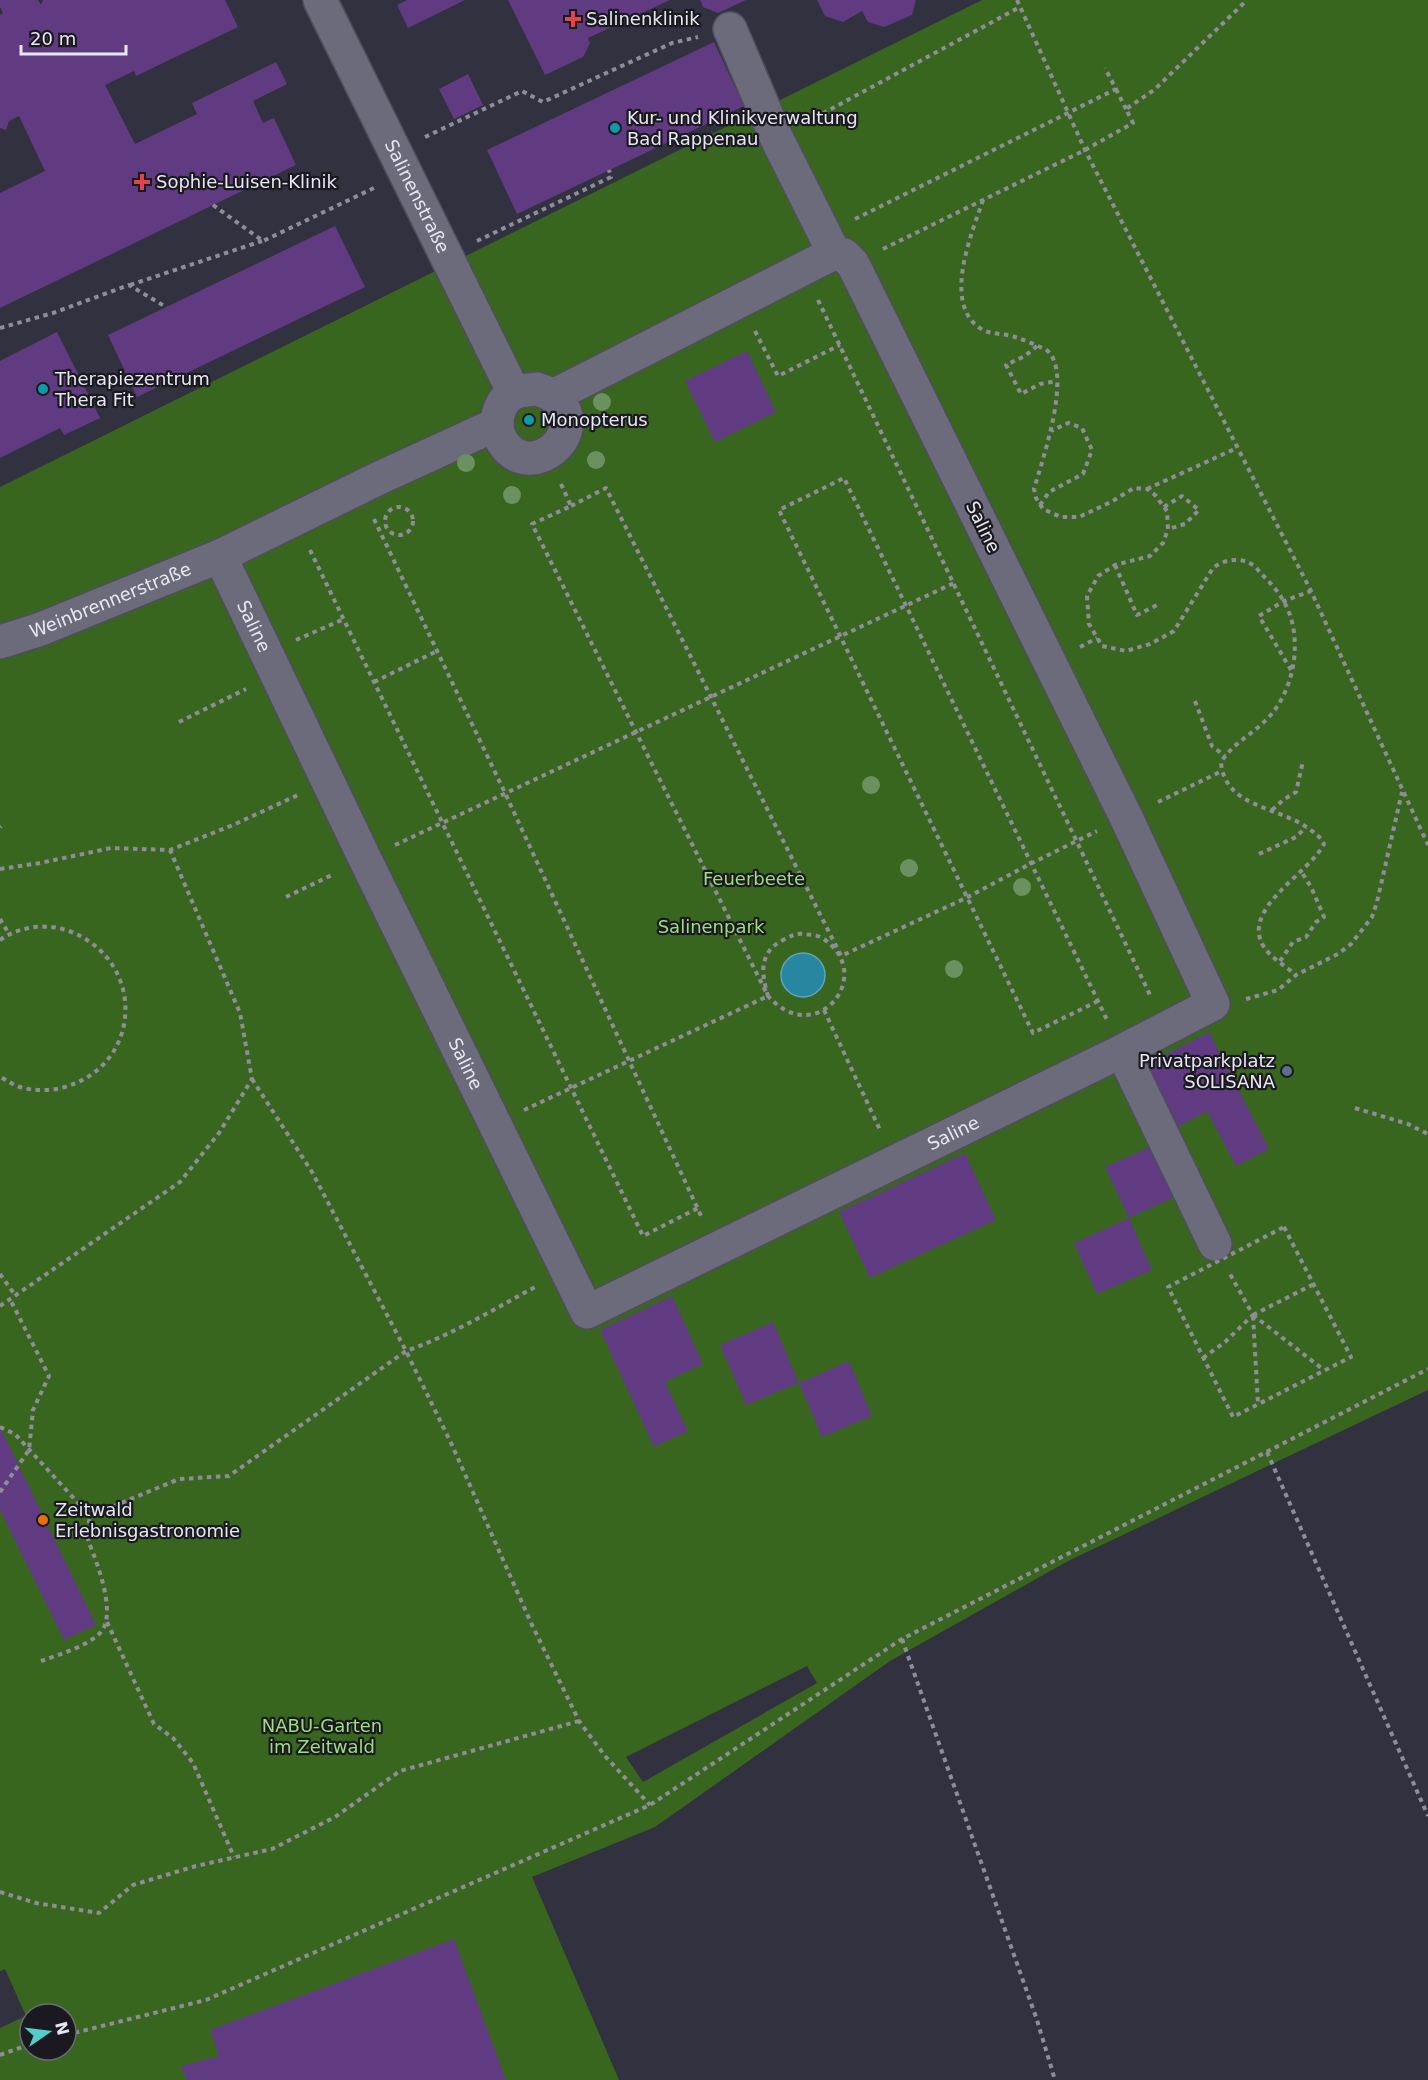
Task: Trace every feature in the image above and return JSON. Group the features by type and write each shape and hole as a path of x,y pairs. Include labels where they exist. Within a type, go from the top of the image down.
{"street":[{"name":"Salinenstraße","path":"320,0 514,393"},
{"name":"Saline","path":"220,556 587,1312 1122,1051 1213,1004 1126,816 843,259 777,139 730,29"},
{"path":"553,396 803,270 843,259"},
{"path":"537,389 553,396 564,409 566,427 560,443 548,455 531,459 514,453 502,441 497,424 501,406 514,393 537,389"},
{"path":"220,556 497,424"},
{"name":"Weinbrennerstraße","path":"0,642 41,629 220,556"},
{"path":"1122,1051 1218,1251"}],"path":[{"path":"1017,0 1085,150 1311,591 1428,844"},
{"path":"1126,109 1154,90 1247,0"},
{"path":"777,139 1020,7"},
{"path":"0,328 53,313 129,285 263,241 522,92 543,102 672,43 730,29"},
{"path":"843,259 983,200 1085,150 1133,123 1105,68"},
{"path":"1067,113 1116,89"},
{"path":"446,256 612,177 609,170"},
{"path":"983,200 960,281 964,309 968,317 982,330 1017,337 1048,351 1055,362 1056,408 1034,489 1040,505 1048,513 1061,517 1079,517 1134,488 1147,489 1237,448"},
{"path":"213,205 263,241"},
{"path":"803,270 1166,1028"},
{"path":"129,285 166,307"},
{"path":"741,301 778,376 840,345"},
{"path":"1037,346 1025,356 1006,365 1021,394 1040,384 1057,381"},
{"path":"1040,505 1049,492 1083,474 1092,450 1082,428 1068,423 1050,431"},
{"path":"548,455 571,506"},
{"path":"1098,1001 1033,1033 779,510 844,478 1030,864 1098,1001 1122,1051"},
{"path":"360,488 717,1249"},
{"path":"606,488 841,956 845,970 844,984 837,999 824,1010 813,1015 790,1014 778,1007 768,996 532,524 571,506 606,488"},
{"path":"1147,489 1155,495 1167,511 1168,530 1162,543 1150,556 1115,565 1098,576 1087,596 1089,624 1102,646 1126,651 1150,644 1173,631 1213,568 1220,562 1242,560 1255,566 1284,601 1292,618 1295,638 1292,670 1284,697 1274,710 1221,762 1222,771 1229,785 1243,799 1296,820 1321,838 1324,844 1318,855 1278,893 1265,909 1261,921 1260,934 1266,951 1296,975"},
{"path":"1164,507 1182,496 1199,510 1185,524 1168,530"},
{"path":"400,507 408,510 413,516 414,524 410,532 402,536 394,535 388,530 384,522 392,508 400,507"},
{"path":"296,519 441,823 643,1236 698,1208"},
{"path":"1115,565 1137,615 1157,605"},
{"path":"416,835 954,583"},
{"path":"1292,670 1259,616 1284,601 1311,591"},
{"path":"290,643 344,620"},
{"path":"374,682 437,651"},
{"path":"178,722 277,674"},
{"path":"1195,701 1212,746 1225,756"},
{"path":"1272,810 1296,792 1303,761"},
{"path":"841,956 966,898 1126,816 1222,771"},
{"path":"0,869 111,848 170,850 233,825 328,781"},
{"path":"1213,1004 1252,998 1278,990 1296,975 1338,954 1351,944 1372,917 1377,902 1402,791"},
{"path":"1259,854 1296,837 1306,827"},
{"path":"170,850 240,1013 252,1079 312,1172 406,1351 452,1445 531,1625 579,1721 604,1756 650,1805"},
{"path":"1280,961 1293,942 1306,937 1316,922 1324,917 1301,871"},
{"path":"0,919 9,934"},
{"path":"0,940 9,934 33,927 59,927 84,937 105,952 119,974 126,999 125,1025 115,1050 99,1070 77,1084 50,1090 21,1088 0,1077"},
{"path":"768,996 762,975 764,961 774,945 797,933 821,937 841,956"},
{"path":"547,1099 768,996"},
{"path":"824,1010 896,1162"},
{"path":"0,1306 180,1182 219,1133 252,1079"},
{"path":"1355,1108 1408,1124 1428,1134"},
{"path":"1284,1227 1314,1284 1351,1357 1233,1417 1168,1287 1218,1251 1284,1227"},
{"path":"1218,1251 1253,1315 1324,1370"},
{"path":"90,1516 179,1479 229,1476 406,1351 463,1326 567,1270"},
{"path":"0,1274 15,1295"},
{"path":"1203,1358 1225,1342 1253,1315 1314,1284"},
{"path":"0,1492 29,1450 33,1410 49,1376 10,1299"},
{"path":"1253,1315 1258,1404"},
{"path":"78,2032 206,2000 650,1805 902,1640 1428,1369"},
{"path":"0,1427 15,1434 90,1516"},
{"path":"1267,1452 1428,1816"},
{"path":"41,1661 83,1644 101,1632 106,1622 107,1602 96,1559 86,1537 90,1516"},
{"path":"106,1622 154,1724 173,1738 193,1763 234,1857"},
{"path":"902,1640 1033,2009 1055,2080"},
{"path":"0,1892 36,1903 99,1913 133,1885 196,1866 272,1849 335,1817 400,1771 579,1721"},
{"path":"0,2055 18,2048"}],"green space":[{"name":"Salinenpark","path":"982,0 1428,0 1428,1390 1068,1561 890,1661 655,1827 532,1877 619,2080 0,2080 0,2028 18,2020 18,2062 78,2062 78,2002 20,2002 5,1969 0,1971 0,487","holes":["807,1666 817,1683 643,1782 626,1757"]}],"water":[{"path":"803,953 819,959 825,975 819,991 803,997 787,991 781,975 787,959"}],"building":[{"path":"0,0 38,0 41,5 43,0 225,0 238,27 136,76 134,71 105,85 135,144 197,114 192,103 276,62 287,84 253,101 263,123 274,118 296,165 0,308 0,193 45,171 19,116 9,121 6,130 0,128 0,15 3,13"},
{"path":"407,0 465,0 408,28 397,5"},
{"name":"Salinenklinik","path":"508,0 670,0 588,38 590,43 583,57 545,75"},
{"name":"Salinenklinik","path":"700,0 746,0 718,13 703,7"},
{"path":"817,0 916,0 912,15 884,27 868,22 862,11 843,22 825,16"},
{"name":"Kur- und Klinikverwaltung Bad Rappenau","path":"714,42 744,106 517,214 487,150"},
{"path":"468,74 483,105 454,119 439,89"},
{"path":"335,226 365,287 137,397 108,335"},
{"name":"Therapiezentrum Thera Fit","path":"57,332 100,418 64,435 60,428 0,458 0,361"},
{"path":"747,351 776,412 715,442 685,381"},
{"path":"1209,1032 1269,1149 1236,1166 1207,1111 1168,1132 1136,1070"},
{"path":"1154,1145 1177,1196 1129,1218 1105,1167"},
{"path":"965,1153 996,1220 870,1278 839,1212"},
{"path":"1129,1218 1152,1270 1097,1294 1074,1243"},
{"path":"672,1296 703,1364 665,1382 688,1431 654,1447 600,1330"},
{"path":"773,1322 799,1383 746,1405 720,1345"},
{"path":"849,1361 872,1416 822,1437 799,1383"},
{"path":"0,1427 96,1625 64,1640 0,1510"},
{"path":"454,1939 506,2080 187,2080 181,2066 219,2056 210,2030"}],"place":[{"name":"Salinenklinik","path":"573,19"},
{"name":"Kur- und Klinikverwaltung Bad Rappenau","path":"615,128"},
{"name":"Sophie-Luisen-Klinik","path":"142,182"},
{"name":"Therapiezentrum Thera Fit","path":"43,389"},
{"name":"Monopterus","path":"529,420"},
{"name":"Privatparkplatz SOLISANA","path":"1287,1071"},
{"name":"Zeitwald Erlebnisgastronomie","path":"43,1520"}],"park label":[{"name":"Feuerbeete","path":"754,879"},
{"name":"NABU-Garten im Zeitwald","path":"322,1736"}]}
